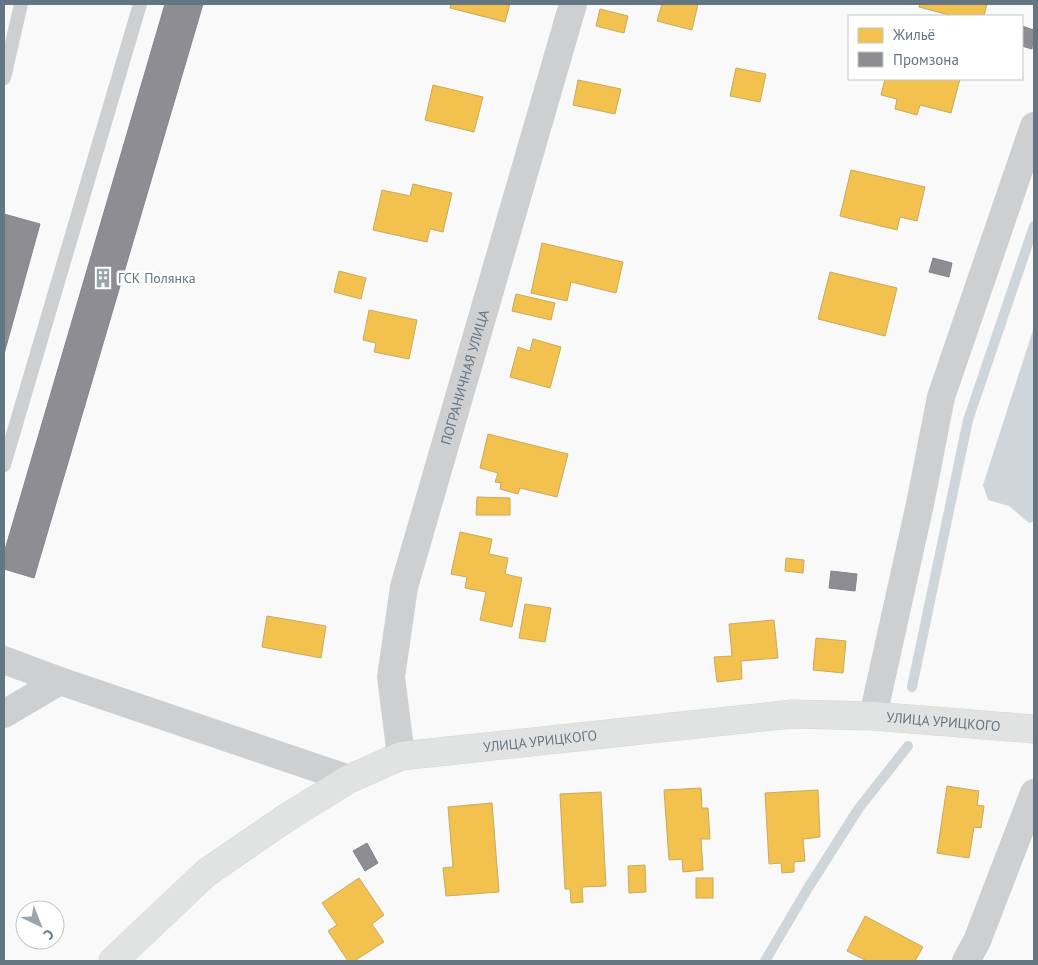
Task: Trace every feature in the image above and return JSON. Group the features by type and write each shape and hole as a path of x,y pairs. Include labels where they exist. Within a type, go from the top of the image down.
{"main road":[{"name":"УЛИЦА УРИЦКОГО","path":"113,961 206,873 286,818 348,779 401,756 792,714 873,716 1034,730"}],"street":[{"name":"ПОГРАНИЧНАЯ УЛИЦА","path":"401,756 391,678 404,587 573,4"},
{"path":"873,716 920,504 941,397 1034,126"},
{"path":"4,660 60,682 348,779"},
{"path":"4,714 60,682"},
{"path":"966,961 977,941 1034,793"}],"lane":[{"path":"4,78 21,4"},
{"path":"4,465 140,4"}],"shaded area":[{"path":"1034,327 1034,521 1029,523 1009,506 988,500 983,485"}],"building: Жильё":[{"path":"451,4 510,4 505,22 450,8"},
{"path":"662,4 698,4 692,30 657,21"},
{"path":"920,4 987,4 984,15 949,15 919,7"},
{"path":"600,9 628,16 624,33 596,26"},
{"path":"736,68 766,74 760,102 730,96"},
{"path":"578,80 621,89 615,114 573,105"},
{"path":"885,80 960,80 951,113 920,105 917,115 895,109 897,99 881,95"},
{"path":"433,85 483,97 474,132 425,120"},
{"path":"851,170 925,187 917,221 900,217 897,230 840,216"},
{"path":"413,184 452,193 443,232 430,229 427,242 373,230 382,190 410,196"},
{"path":"542,243 623,262 616,293 571,282 567,301 531,293"},
{"path":"339,271 366,278 361,299 334,292"},
{"path":"830,272 897,288 885,336 818,319"},
{"path":"516,294 555,303 551,320 512,311"},
{"path":"369,310 417,320 409,359 374,352 376,343 363,340"},
{"path":"533,339 561,347 550,388 510,377 518,347 530,351"},
{"path":"488,434 568,454 557,497 520,488 518,494 500,489 501,483 495,482 498,473 480,468"},
{"path":"477,497 510,498 510,515 476,515"},
{"path":"460,532 492,539 489,554 508,558 505,574 522,578 512,627 480,620 486,592 465,588 467,577 451,574"},
{"path":"786,558 804,560 803,573 785,571"},
{"path":"525,604 551,608 545,642 519,638"},
{"path":"267,616 326,626 321,658 262,647"},
{"path":"774,620 778,658 741,661 742,679 717,682 714,657 732,656 729,624"},
{"path":"816,638 846,641 843,673 813,670"},
{"path":"947,786 979,791 977,805 984,806 981,828 974,827 969,858 937,853"},
{"path":"701,788 702,808 708,808 710,839 701,839 703,870 683,872 682,859 669,860 664,790"},
{"path":"818,790 820,837 803,839 805,861 794,862 794,872 782,873 781,863 769,864 765,793"},
{"path":"601,792 606,886 582,887 583,902 571,903 570,889 565,889 560,794"},
{"path":"492,803 499,892 446,896 443,868 453,867 448,807"},
{"path":"645,865 646,892 629,893 628,866"},
{"path":"359,878 384,915 372,924 384,942 354,961 348,961 328,931 337,925 322,903"},
{"path":"696,878 713,878 713,898 696,898"},
{"path":"865,916 923,947 915,961 867,961 847,951"}],"building: Промзона":[{"name":"ГСК Полянка","path":"165,4 203,4 34,578 4,569 4,553"},
{"path":"1023,26 1034,30 1032,49 1023,46"},
{"path":"4,214 40,224 4,354"},
{"path":"933,258 952,263 949,277 929,272"},
{"path":"831,571 857,574 855,591 829,588"},
{"path":"367,843 378,863 365,871 353,851"}],"waterway":[{"path":"912,687 968,420 1034,226"},
{"path":"765,961 808,888 859,808 908,746"}],"place":[{"name":"ГСК Полянка","path":"103,278"}]}
